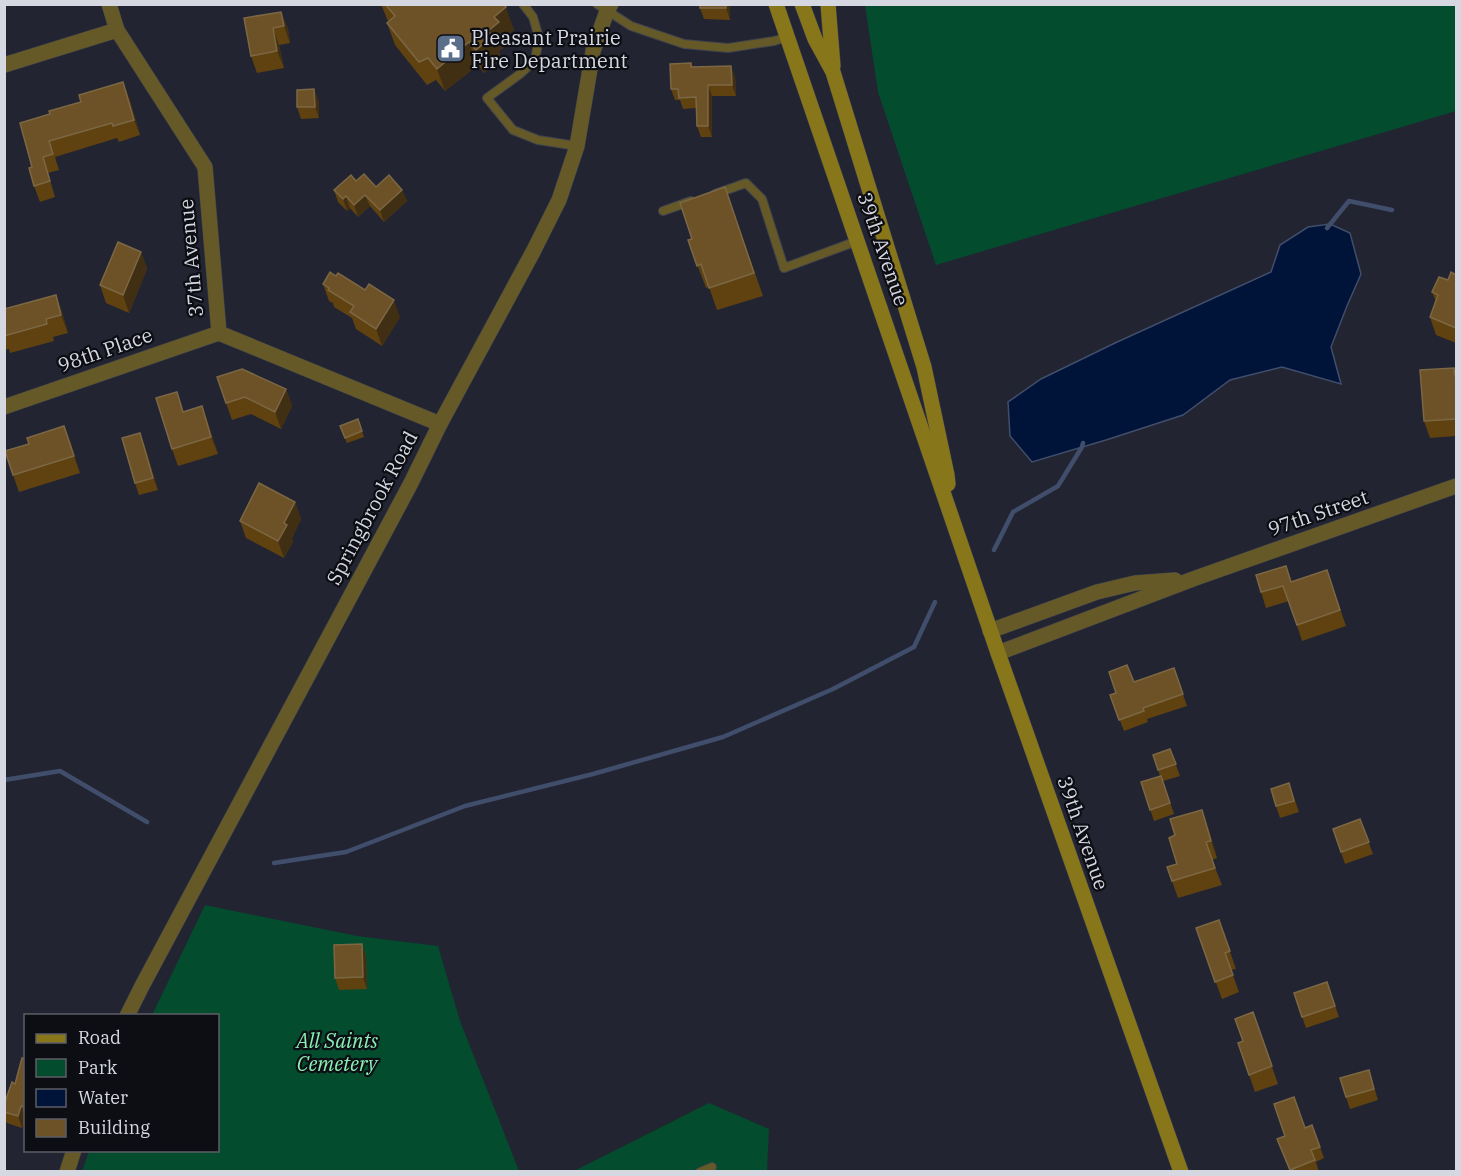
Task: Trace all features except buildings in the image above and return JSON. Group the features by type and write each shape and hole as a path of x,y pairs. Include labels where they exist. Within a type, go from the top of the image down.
{"main road":[{"name":"39th Avenue","path":"776,4 990,631 1181,1172"},
{"name":"39th Avenue","path":"802,4 815,39 833,72 924,367 947,475 948,508"},
{"path":"828,4 833,72"}],"street":[{"name":"37th Avenue","path":"109,4 117,30 204,167 219,333 440,424"},
{"name":"Springbrook Road","path":"128,1014 559,200 577,146 593,51 605,7"},
{"path":"4,65 117,30"},
{"name":"98th Place","path":"4,407 219,333"},
{"name":"97th Street","path":"998,653 1193,579 1456,486"},
{"name":"97th Street","path":"990,631 1097,592 1135,583 1193,579"},
{"path":"67,1172 73,1152"}],"lane":[{"path":"523,4 533,17 539,38 535,60 487,98 513,130 538,140 577,146"},
{"path":"605,7 631,26 684,45 728,48 787,37"},
{"path":"663,211 746,183 762,199 784,268 857,241"},
{"path":"700,1172 712,1167"}],"green space":[{"path":"865,5 1456,5 1456,111 936,265 878,92"},
{"name":"All Saints Cemetery","path":"205,905 357,936 438,946 460,1021 519,1171 82,1172 89,1152 219,1152 219,1014 152,1014"},
{"path":"709,1103 769,1129 767,1171 572,1172"}],"water":[{"path":"1330,224 1350,233 1361,274 1331,347 1341,384 1282,367 1230,380 1183,415 1032,462 1010,436 1008,402 1041,379 1271,272 1280,245 1308,227"}],"waterway":[{"path":"1327,228 1349,201 1392,210"},
{"path":"994,550 1013,512 1058,486 1083,443"},
{"path":"274,863 346,852 465,806 593,774 723,737 833,689 914,647 935,602"},
{"path":"4,780 60,771 147,822"}],"place":[{"name":"Pleasant Prairie Fire Department","path":"450,49"}]}
